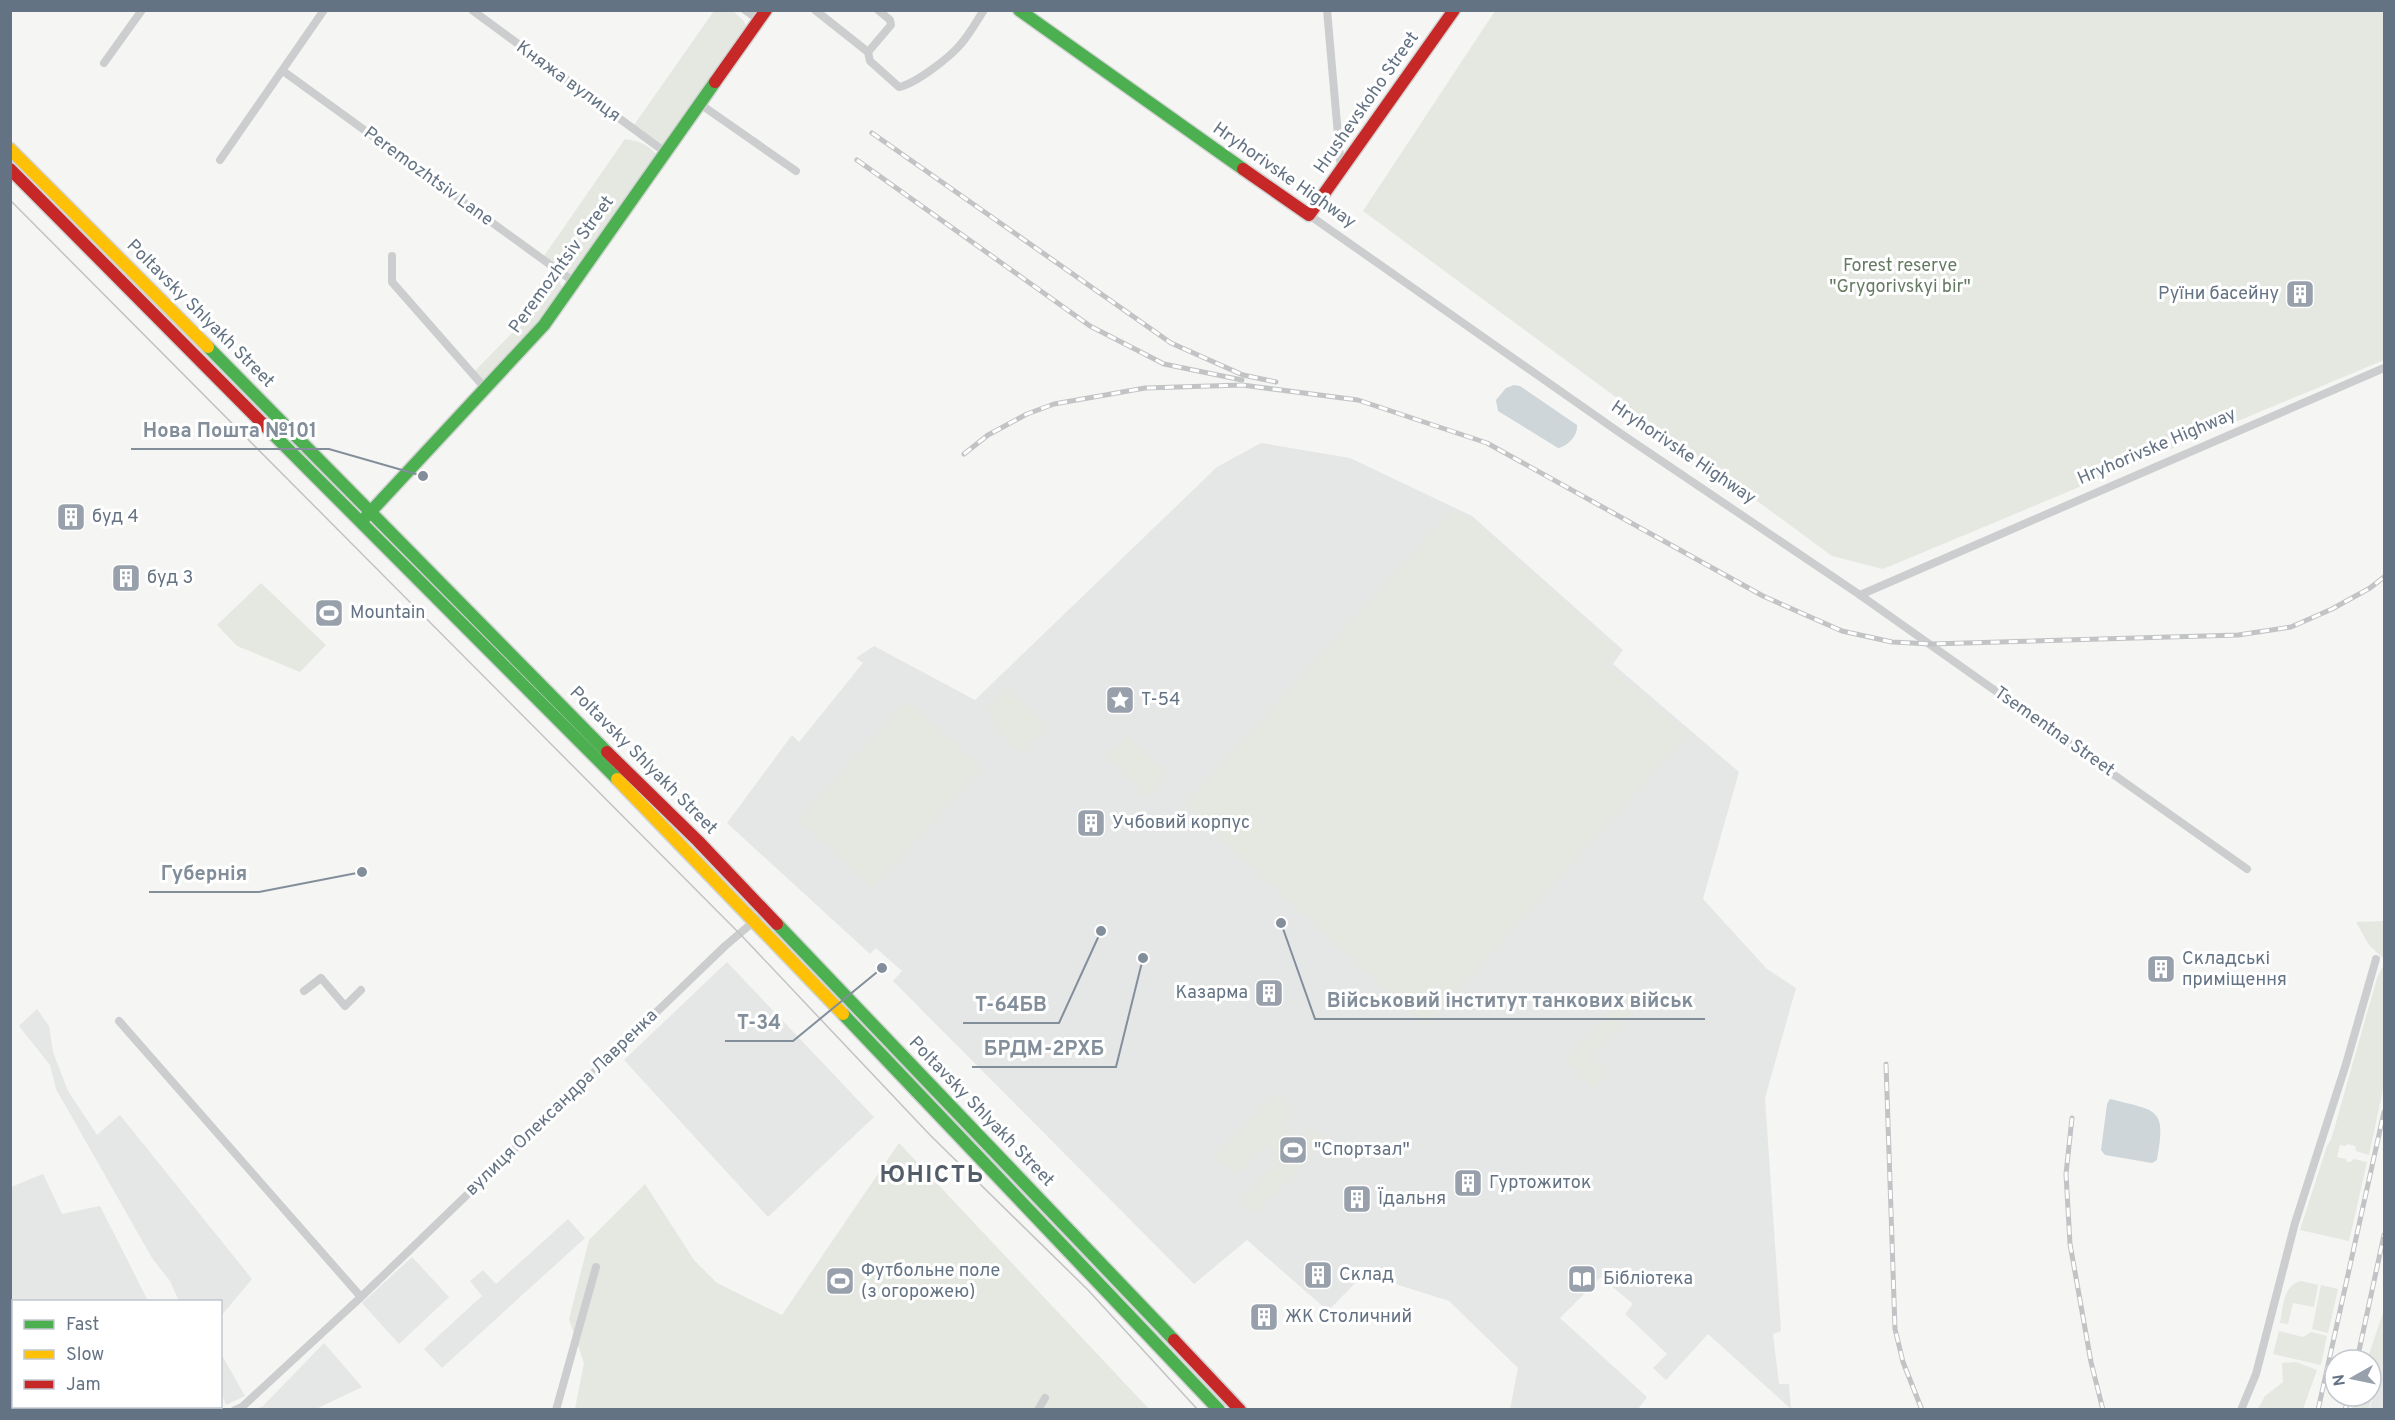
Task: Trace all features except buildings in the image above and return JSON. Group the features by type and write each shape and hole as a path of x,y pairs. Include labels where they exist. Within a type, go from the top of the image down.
{"main road":[{"name":"Hryhorivske Highway","path":"1019,10 1309,216"},
{"name":"Hrushevskoho Street","path":"1309,216 1454,10"},
{"name":"Peremozhtsiv Street","path":"362,521 544,325 762,15"},
{"name":"Poltavsky Shlyakh Street","path":"10,149 765,911 1240,1410"},
{"name":"Poltavsky Shlyakh Street","path":"10,169 690,853 1217,1407"}],"street":[{"path":"104,63 142,10"},
{"path":"220,160 324,10"},
{"name":"Княжа вулиця","path":"472,10 665,152"},
{"path":"745,10 762,15"},
{"path":"815,10 868,52 870,61 896,85 903,86 944,59 960,45 984,10"},
{"path":"868,52 891,25 890,20 878,10"},
{"path":"1327,10 1341,170"},
{"name":"Peremozhtsiv Lane","path":"283,71 574,282"},
{"path":"699,104 796,171"},
{"name":"Hryhorivske Highway","path":"1309,216 1623,435 1860,595 2385,368"},
{"path":"392,256 392,282 485,388"},
{"name":"Tsementna Street","path":"1860,595 2247,869"},
{"name":"вулиця Олександра Лавренка","path":"235,1410 242,1407 361,1297 725,946 765,911"},
{"path":"2241,1410 2256,1374 2295,1223 2322,1143 2376,958"},
{"path":"304,992 321,978 345,1006 361,990"},
{"path":"119,1021 361,1297"},
{"path":"556,1410 596,1267"},
{"path":"1038,1410 1045,1398"}],"shaded area":[{"path":"1514,385 1520,386 1577,425 1576,433 1569,442 1558,448 1498,411 1496,400 1506,388"},
{"path":"1261,443 1350,458 1472,516 1623,650 1613,664 1739,772 1703,899 1767,969 1796,988 1765,1098 1781,1331 1773,1334 1779,1384 1789,1384 1791,1409 1708,1334 1666,1380 1653,1368 1667,1354 1625,1314 1633,1304 1601,1277 1560,1318 1647,1397 1638,1409 1510,1409 1518,1368 1449,1301 1364,1274 1328,1311 1247,1240 1194,1284 893,981 902,971 876,948 870,954 727,823 792,735 799,742 863,663 856,658 874,646 975,700 1217,467"},
{"path":"727,962 874,1117 768,1217 624,1060"},
{"path":"37,1009 49,1026 53,1052 68,1091 97,1135 120,1115 252,1279 222,1315 222,1300 179,1300 170,1281 152,1258 56,1089 50,1065 19,1026"},
{"path":"2110,1099 2139,1106 2155,1114 2160,1130 2157,1160 2152,1163 2105,1155 2101,1150 2107,1104"},
{"path":"43,1174 62,1214 100,1206 147,1300 12,1300 12,1408 195,1409 11,1409 11,1187"},
{"path":"568,1219 585,1238 442,1368 424,1349 482,1296 470,1281 483,1270 496,1284"},
{"path":"412,1257 449,1297 399,1344 362,1303"},
{"path":"324,1343 362,1387 316,1409 256,1409 263,1406"},
{"path":"2384,1343 2384,1409 2370,1409 2383,1408"},
{"path":"222,1356 245,1396 226,1405 222,1395"}],"green space":[{"path":"714,11 733,11 744,21 749,34 665,152 632,128"},
{"name":"Forest reserve \"Grygorivskyi bir\"","path":"1495,11 2384,11 2384,360 1883,569 1832,556 1363,211"},
{"path":"625,139 645,145 660,160 581,272 565,276 542,259"},
{"path":"551,278 559,280 565,295 485,388 472,374 513,332 541,281"},
{"path":"1452,510 1471,518 1617,649 1606,665 1689,733 1425,1026 1184,805"},
{"path":"261,583 326,645 300,672 237,646 217,625"},
{"path":"1006,687 1047,727 1020,754 998,732 987,709"},
{"path":"907,700 982,768 873,888 798,819"},
{"path":"1126,735 1168,774 1147,797 1105,757"},
{"path":"2384,921 2384,959 2369,945 2356,922"},
{"path":"2383,966 2384,1085 2369,1155 2356,1151 2355,1146 2347,1144 2346,1146 2340,1145 2337,1157 2346,1159 2347,1162 2354,1159 2367,1162 2349,1241 2300,1230 2327,1146 2331,1140 2377,978"},
{"path":"1635,989 1647,1000 1591,1056 1608,1074 1594,1089 1564,1060"},
{"name":"\"Спортзал\"","path":"1276,1093 1294,1111 1280,1125 1297,1142 1312,1127 1325,1140 1255,1213 1241,1200 1280,1159 1265,1145 1235,1176 1214,1156"},
{"path":"899,1143 1149,1409 575,1409 584,1363 569,1319 589,1240 645,1184 694,1260 717,1283 782,1315"},
{"path":"2301,1281 2318,1285 2314,1307 2293,1303 2288,1324 2280,1323 2287,1292 2295,1283"},
{"path":"2321,1285 2338,1289 2328,1333 2312,1329"},
{"path":"2384,1310 2383,1351 2383,1348 2371,1348"},
{"path":"2279,1331 2303,1337 2311,1332 2327,1336 2321,1365 2273,1354"},
{"path":"2296,1362 2317,1370 2303,1409 2258,1409 2265,1396 2283,1382 2282,1363"}],"tram line":[{"path":"10,200 740,934 930,1135 1088,1290 1198,1410"}],"railway":[{"path":"872,133 1171,343 1243,375 1276,382"},
{"path":"857,160 1090,326 1164,364 1242,380"},
{"path":"964,454 988,435 1027,414 1054,404 1145,388 1242,385 1358,400 1487,443 1763,596 1842,631 1892,642 1931,644 2238,635 2291,627 2332,609 2370,588 2384,577"},
{"path":"1886,1064 1895,1329 1903,1362 1922,1410"},
{"path":"2318,1410 2384,1112"},
{"path":"2072,1118 2066,1174 2070,1244 2091,1362 2103,1410"},
{"path":"2360,1348 2384,1235"}],"traffic: fast":[{"path":"1019,10 1243,169"},
{"path":"362,521 544,325 715,82"},
{"path":"208,347 607,752"},
{"path":"267,428 617,779"},
{"path":"777,924 1174,1340"},
{"path":"843,1014 1219,1410"}],"traffic: slow":[{"path":"10,149 208,347"},
{"path":"617,779 843,1014"}],"traffic: jam":[{"path":"715,82 766,10"},
{"path":"1243,169 1309,215 1454,10"},
{"path":"10,169 267,428"},
{"path":"607,752 698,841 777,924"},
{"path":"1174,1340 1240,1410"}],"place":[{"name":"Руїни басейну","path":"2300,294"},
{"name":"Нова Пошта №101","path":"423,476"},
{"name":"буд 4","path":"71,517"},
{"name":"буд 3","path":"126,578"},
{"name":"Mountain","path":"329,613"},
{"name":"Т-54","path":"1120,700"},
{"name":"Учбовий корпус","path":"1091,823"},
{"name":"Губернія","path":"362,872"},
{"name":"Військовий інститут танкових військ","path":"1281,923"},
{"name":"Т-64БВ","path":"1101,931"},
{"name":"БРДМ-2РХБ","path":"1143,958"},
{"name":"T-34","path":"882,968"},
{"name":"Складські приміщення","path":"2161,969"},
{"name":"Казарма","path":"1269,993"},
{"name":"\"Спортзал\"","path":"1293,1150"},
{"name":"Гуртожиток","path":"1468,1183"},
{"name":"Їдальня","path":"1357,1199"},
{"name":"Склад","path":"1318,1275"},
{"name":"Бібліотека","path":"1582,1279"},
{"name":"Футбольне поле (з огорожею)","path":"840,1281"},
{"name":"ЖК Столичний","path":"1264,1317"}],"district":[{"name":"ЮНІСТЬ","path":"932,1176"}]}
